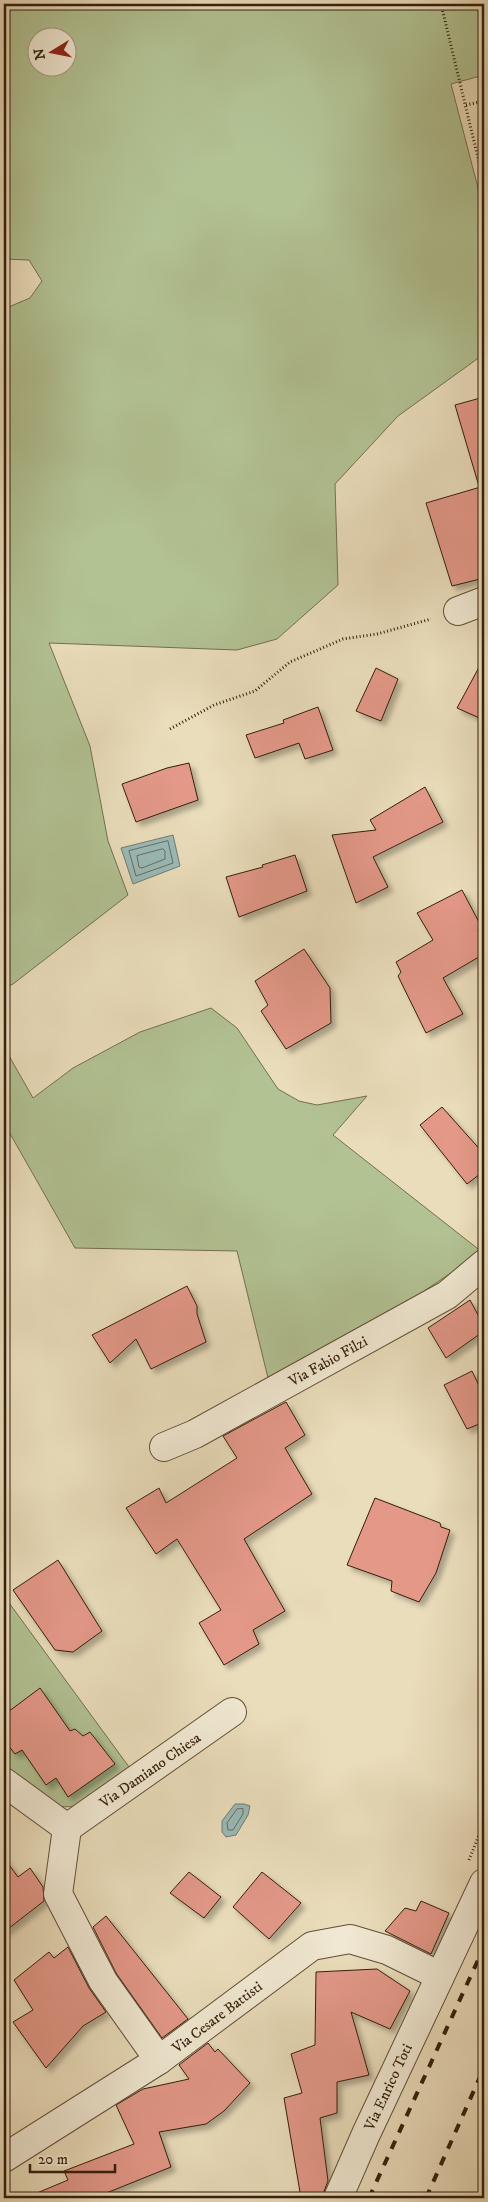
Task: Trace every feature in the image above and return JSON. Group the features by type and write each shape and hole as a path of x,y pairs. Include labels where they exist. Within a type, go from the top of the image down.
{"street":[{"path":"458,611 484,601"},
{"name":"Via Fabio Filzi","path":"164,1447 195,1434 447,1296 484,1264"},
{"name":"Via Damiano Chiesa","path":"67,1828 232,1712"},
{"path":"4,1782 67,1828 58,1894 103,1981 159,2060"},
{"name":"Via Enrico Toti","path":"338,2198 484,1883"},
{"name":"Via Cesare Battisti","path":"4,2158 159,2060 312,1946 350,1939 387,1950 440,1976"}],"path":[{"path":"441,4 484,183"},
{"path":"466,105 484,101"},
{"path":"170,729 214,706 255,691 290,662 343,639 377,634 458,611"}],"green space":[{"path":"4,4 484,4 484,75 451,84 484,211 484,354 398,416 335,484 338,585 277,639 237,650 49,643 90,746 108,841 128,895 13,984 4,988 4,309 30,298 42,281 29,260 4,259"},
{"path":"211,1008 237,1028 278,1089 299,1101 317,1105 367,1096 333,1135 482,1252 390,1314 268,1378 237,1251 75,1248 4,1123 4,1047 33,1098 73,1068 140,1032"},
{"path":"4,1596 132,1771 93,1799 82,1804 71,1807 59,1806 48,1802 4,1770"}],"water":[{"path":"173,835 180,866 133,884 121,848"},
{"path":"235,1804 250,1806 248,1815 236,1835 226,1837 222,1832 222,1821"}],"building":[{"path":"484,397 484,482 478,483 455,405"},
{"path":"484,486 484,578 452,586 426,503"},
{"path":"484,658 484,720 457,708"},
{"path":"376,668 398,679 381,721 356,711"},
{"path":"318,707 333,750 305,759 299,743 255,758 246,735 284,723 283,720"},
{"path":"189,763 198,800 136,822 122,784 167,768"},
{"path":"425,787 443,822 373,857 388,887 356,903 332,835 376,830 370,820"},
{"path":"295,855 307,891 239,917 226,877 263,867 262,865"},
{"path":"462,890 481,926 478,930 484,943 484,954 443,978 463,1014 426,1033 398,976 401,972 396,962 433,940 417,913"},
{"path":"304,949 330,988 331,1023 286,1049 261,1011 268,1005 255,981"},
{"path":"442,1107 484,1154 484,1171 467,1184 420,1125"},
{"path":"187,1286 197,1306 197,1314 206,1342 151,1369 136,1339 110,1363 92,1335"},
{"path":"470,1300 484,1326 484,1331 446,1358 428,1328"},
{"path":"472,1371 484,1396 484,1422 467,1429 444,1385"},
{"path":"286,1402 305,1435 285,1448 312,1494 244,1539 285,1611 253,1630 259,1644 224,1665 199,1623 221,1610 177,1539 156,1554 126,1508 159,1488 166,1503 237,1458 223,1436"},
{"path":"375,1498 440,1523 441,1527 450,1530 436,1573 419,1602 391,1591 392,1581 347,1565"},
{"path":"58,1560 102,1631 73,1652 55,1650 13,1590"},
{"path":"40,1688 70,1731 75,1729 83,1736 90,1732 115,1764 68,1797 56,1778 46,1785 22,1750 15,1754 4,1740 4,1715"},
{"path":"4,1858 18,1877 30,1868 43,1887 44,1901 4,1932"},
{"path":"189,1872 221,1897 204,1918 170,1893"},
{"path":"262,1872 301,1903 269,1939 233,1907"},
{"path":"421,1901 449,1913 431,1954 385,1931 405,1908 416,1911"},
{"path":"106,1916 188,2019 162,2038 116,1973 93,1927"},
{"path":"68,1947 89,1988 106,2012 83,2026 46,2068 13,2022 33,2010 14,1980 49,1952 54,1958"},
{"path":"377,1969 410,1991 390,2029 351,2012 369,2075 337,2082 337,2113 320,2118 328,2181 323,2194 301,2198 284,2098 302,2093 291,2054 315,2045 316,1972"},
{"path":"208,2043 215,2052 218,2049 250,2083 224,2111 206,2124 159,2132 171,2167 94,2198 25,2198 68,2180 64,2171 134,2144 116,2105 143,2089 189,2079 179,2065"}],"railway":[{"path":"369,2198 484,1947"},
{"path":"426,2198 484,2068"}]}
